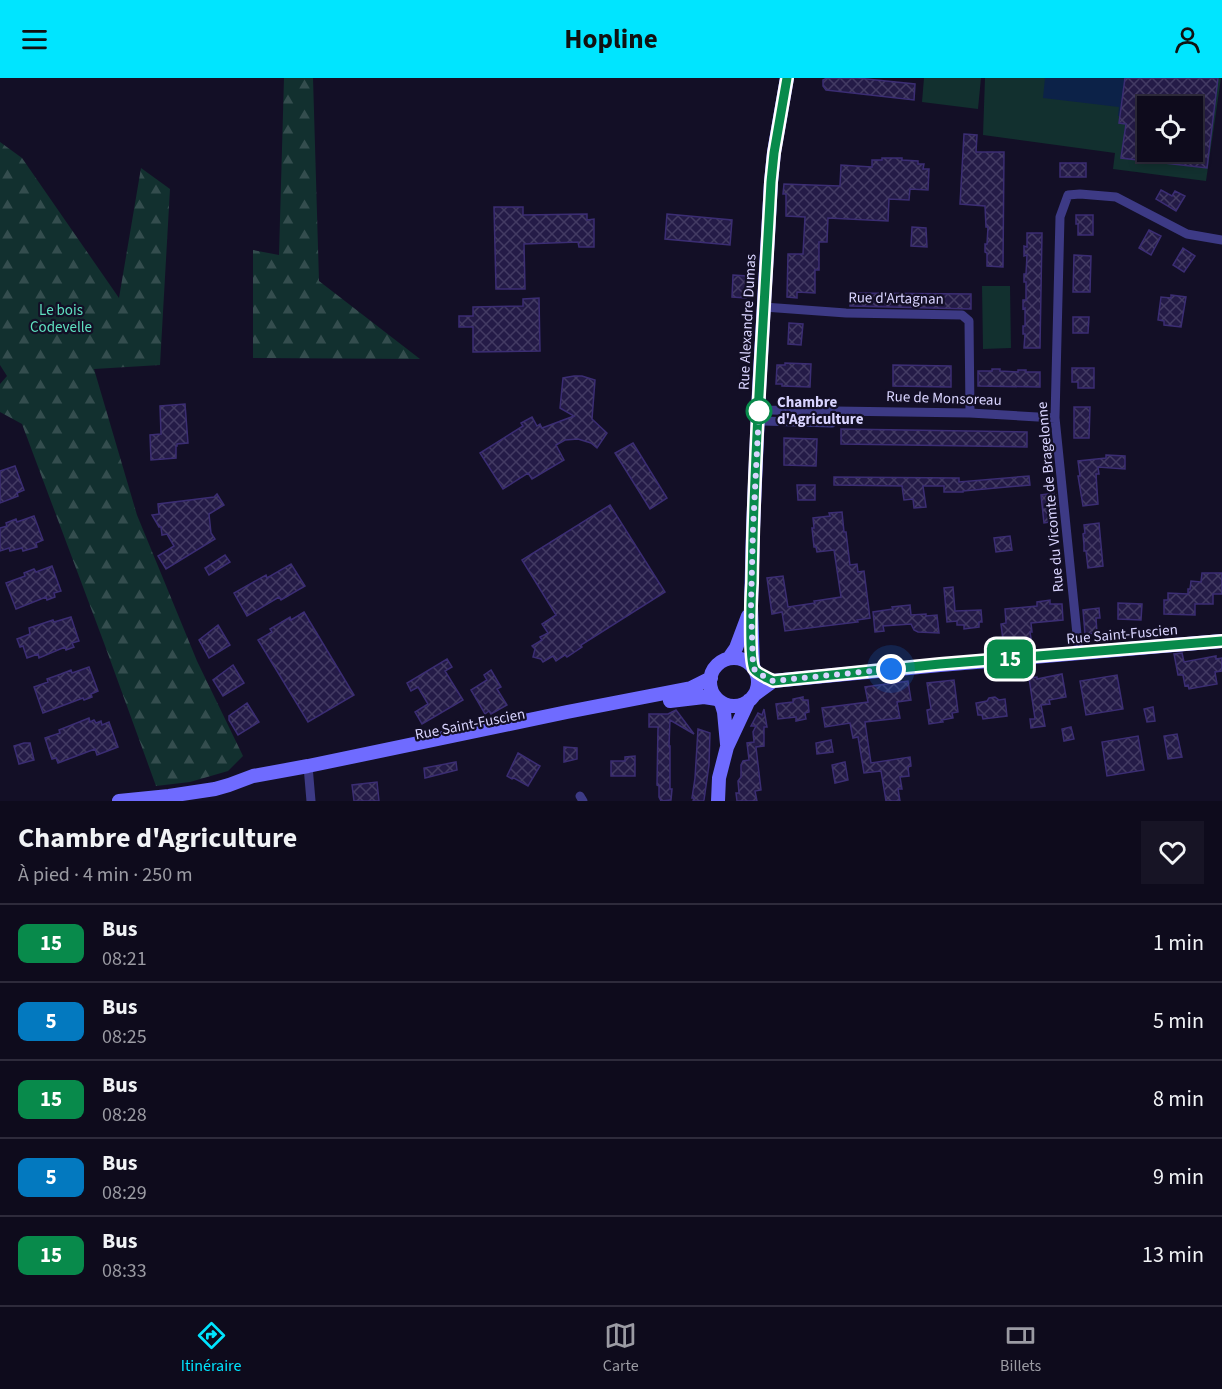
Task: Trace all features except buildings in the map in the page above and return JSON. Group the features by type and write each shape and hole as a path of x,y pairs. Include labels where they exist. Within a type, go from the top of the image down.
{"main road":[{"name":"Rue Alexandre Dumas","path":"754,669 751,606 753,529 764,307 771,182 787,78"},
{"name":"Rue Alexandre Dumas","path":"729,658 741,636 751,606"},
{"name":"Rue Saint-Fuscien","path":"773,681 940,664 1222,641"},
{"path":"719,700 726,704 740,705 773,681 740,658 729,658 719,663 712,672 712,689 724,712 727,747"},
{"path":"718,801 719,778 727,747 758,681 754,669"},
{"name":"Rue Saint-Fuscien","path":"308,770 567,712 691,688 711,678"},
{"name":"Rue Saint-Fuscien","path":"119,801 169,796 229,785 253,776 308,770 645,705 693,698 719,700"}],"street":[{"name":"Rue du Vicomte de Bragelonne","path":"1079,654 1055,418 1060,217 1068,195 1116,197 1187,234 1222,240"},
{"name":"Rue d'Artagnan","path":"764,307 846,313 962,315 969,321 970,413"},
{"name":"Rue de Monsoreau","path":"758,415 768,410 970,413 1055,418"},
{"path":"308,770 311,801"}],"green space":[{"path":"284,78 313,78 319,281 420,359 253,358 253,250 279,255"},
{"path":"924,78 981,78 978,109 922,102"},
{"path":"985,78 1221,78 1206,181 1113,169 1115,153 983,135"},
{"name":"Le bois Codevelle","path":"0,142 22,158 119,298 141,168 170,189 160,365 94,369 137,515 197,661 243,756 228,771 190,782 156,786 22,424 0,412 0,384 7,376 0,365"},
{"path":"982,286 1010,286 1011,348 983,349"}],"water":[{"path":"1045,78 1126,78 1121,116 1118,116 1119,107 1043,98"}],"bus line":[{"name":"15","path":"787,78 771,182 759,390 751,606 752,656 756,672 773,681 940,664 1222,641"}],"place":[{"name":"Chambre d'Agriculture","path":"759,411"}],"route":[{"path":"759,411 751,606 753,667 756,672 773,681 891,669"}]}
